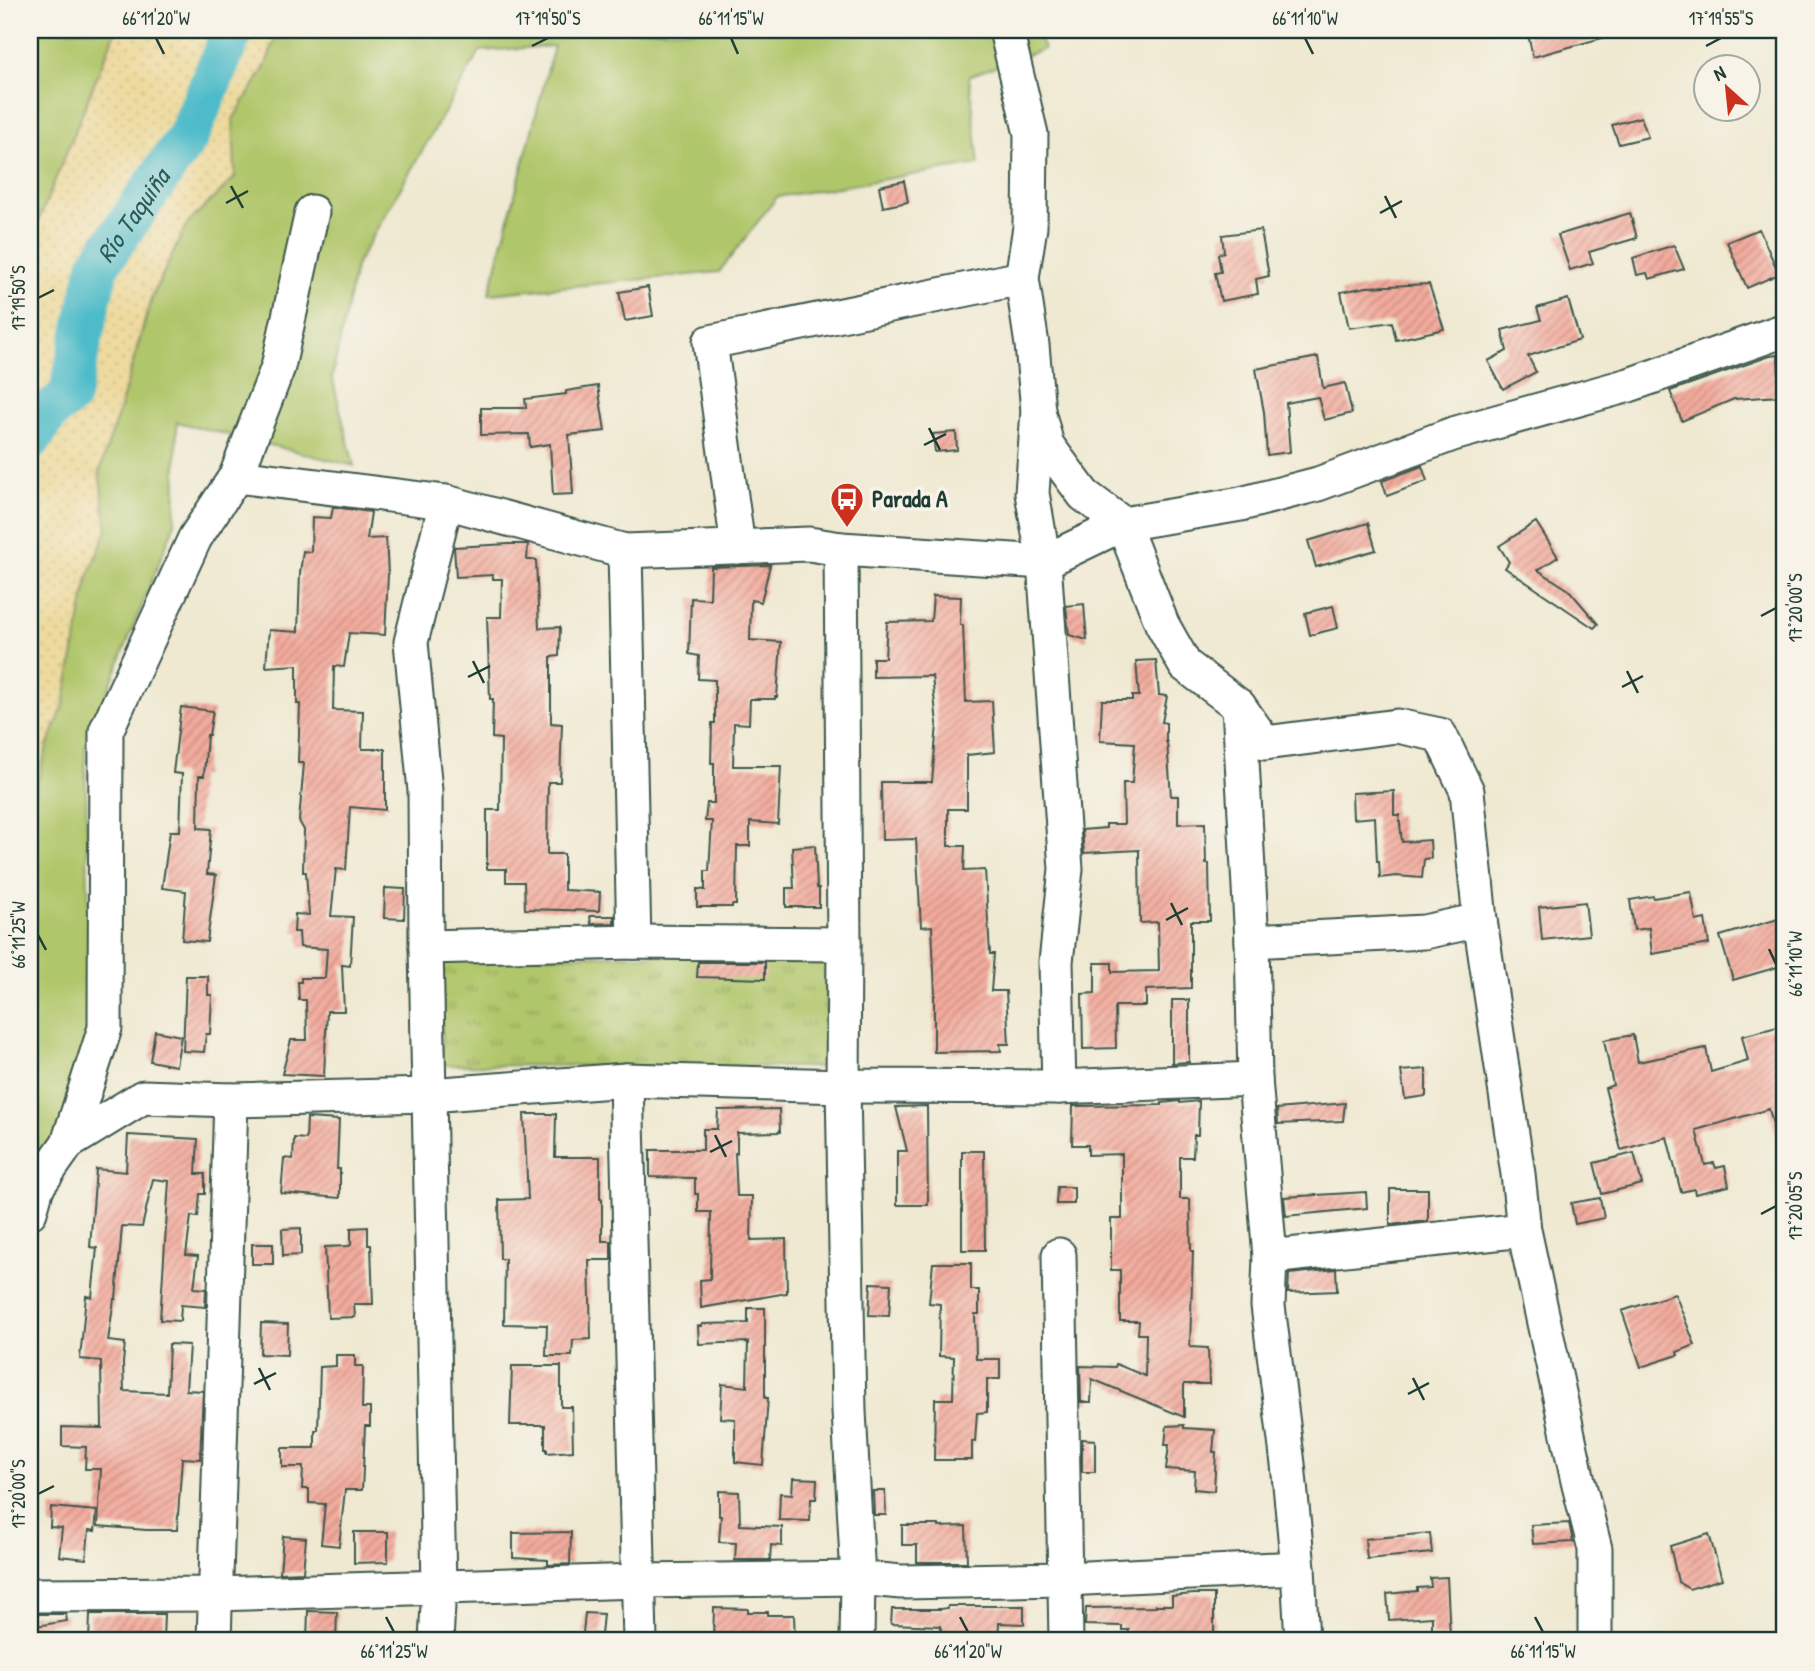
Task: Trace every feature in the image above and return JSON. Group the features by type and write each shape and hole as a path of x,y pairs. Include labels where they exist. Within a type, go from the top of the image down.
{"street":[{"path":"1006,30 1031,134 1030,227 1022,278 1038,411 1046,444 1084,495 1122,524 1162,624 1185,665 1239,706 1265,743 1396,726 1440,735 1468,791 1480,920 1524,1230 1595,1549 1597,1641"},
{"path":"30,1212 37,1186 68,1143 105,1028 106,731 195,538 236,476 278,367 312,212"},
{"path":"737,547 710,342 1022,278"},
{"path":"236,476 446,502 625,551 809,544 841,549 1044,562 1122,524 1241,504 1318,484 1453,434 1629,385 1785,330"},
{"path":"1038,411 1032,493 1044,562 1066,869 1056,962 1059,1087"},
{"path":"436,1641 439,1587 425,791 411,642 446,502"},
{"path":"841,549 843,1086 849,1411 858,1578 857,1641"},
{"path":"625,551 634,942"},
{"path":"1239,706 1252,941 1255,1079 1270,1257 1268,1306 1288,1464 1302,1641"},
{"path":"1252,941 1424,932 1480,920"},
{"path":"426,947 634,942 844,944"},
{"path":"68,1143 143,1097 231,1100 429,1095 626,1080 843,1086 1059,1087 1255,1079"},
{"path":"626,1080 640,1641"},
{"path":"214,1641 231,1100"},
{"path":"1270,1257 1524,1230"},
{"path":"1059,1255 1066,1641"},
{"path":"30,1595 217,1594 639,1581 858,1578 901,1582 1065,1579 1298,1568"}],"green space":[{"path":"30,30 116,30 30,242"},
{"path":"278,30 1036,30 1044,49 969,76 979,164 777,197 719,272 489,294 554,46 480,51 356,265 332,377 354,466 177,422 175,523 85,748 91,1036 57,1146 30,1169 30,808 47,747 64,704 88,577 107,530 99,473 152,298 187,224 235,177 233,119 265,67"},
{"path":"827,954 826,1067 442,1065 441,956"}],"sand":[{"path":"116,30 278,30 265,67 233,119 235,177 187,224 151,298 99,472 107,530 88,577 64,704 47,747 30,808 30,242"}],"building":[{"path":"1527,30 1612,30 1613,35 1533,57"},
{"path":"1641,117 1648,137 1619,144 1612,125"},
{"path":"904,181 908,202 883,207 879,186"},
{"path":"1630,213 1637,238 1589,252 1593,263 1570,270 1558,235"},
{"path":"1759,229 1779,274 1747,288 1727,242"},
{"path":"1261,230 1269,276 1256,279 1258,294 1221,301 1215,273 1221,272 1218,254 1224,252 1222,235"},
{"path":"1674,245 1684,269 1649,279 1647,273 1637,275 1633,258"},
{"path":"1429,284 1444,329 1396,340 1392,322 1349,328 1341,292 1367,287"},
{"path":"648,287 653,316 625,321 619,292"},
{"path":"1568,299 1580,340 1528,356 1536,372 1503,389 1488,361 1507,351 1502,330 1541,320 1537,308"},
{"path":"1778,355 1780,396 1734,399 1682,421 1670,391"},
{"path":"1318,357 1323,388 1345,383 1352,413 1324,420 1318,397 1286,403 1290,452 1267,455 1264,412 1256,369"},
{"path":"598,386 605,431 569,435 573,494 553,495 550,444 530,447 529,434 481,435 481,408 526,408 525,399 566,394 566,391"},
{"path":"956,432 957,450 935,452 933,434"},
{"path":"1422,466 1427,481 1387,496 1382,481"},
{"path":"333,507 371,512 367,539 386,538 388,574 385,635 349,633 344,667 334,666 333,710 363,711 362,749 385,749 385,810 350,807 346,870 336,869 331,916 353,917 350,966 342,965 344,1011 327,1011 324,1076 282,1074 291,1040 307,1040 306,1000 299,1000 298,982 301,982 301,978 325,978 327,949 300,947 299,932 294,932 295,914 309,915 306,872 303,872 304,830 299,821 304,763 298,763 300,704 297,704 297,665 266,667 268,641 269,630 298,632 300,573 303,551 311,552 312,517 331,518"},
{"path":"1536,522 1558,557 1538,570 1569,590 1598,624 1594,628 1505,568 1509,562 1499,546"},
{"path":"1368,523 1376,550 1316,567 1308,541"},
{"path":"528,544 527,560 536,560 539,628 560,627 559,656 551,657 551,723 562,724 560,782 548,782 547,854 564,854 564,890 600,892 599,911 525,909 524,882 506,882 506,869 487,869 487,810 500,810 501,739 492,738 493,699 490,699 487,617 501,617 502,579 493,579 493,575 456,577 454,547"},
{"path":"770,565 761,602 751,600 750,640 781,642 777,697 750,699 749,724 734,723 733,766 781,766 778,824 750,822 750,846 737,846 736,905 697,907 697,889 705,890 705,871 709,871 712,821 705,821 707,803 714,803 714,763 711,763 715,680 698,679 699,656 689,654 691,598 710,599 711,567"},
{"path":"933,596 961,597 960,625 963,625 966,702 992,701 995,752 967,755 967,809 948,809 948,846 965,846 964,871 985,870 990,954 994,954 991,991 1006,991 1009,1044 1000,1044 1001,1051 934,1052 932,926 921,927 916,839 882,840 881,782 932,782 937,724 932,676 873,677 873,658 885,658 887,622 931,621"},
{"path":"1084,604 1087,640 1069,635 1066,606"},
{"path":"1333,606 1338,628 1310,635 1305,613"},
{"path":"1156,660 1159,695 1167,696 1162,722 1166,723 1171,796 1178,796 1178,824 1205,823 1210,921 1191,921 1191,988 1146,990 1146,1006 1115,1006 1116,1048 1083,1049 1082,994 1095,993 1095,963 1112,963 1112,972 1159,971 1158,922 1140,923 1139,850 1084,853 1082,830 1106,828 1106,824 1124,824 1123,783 1132,783 1135,743 1100,741 1102,700 1132,700 1132,696 1139,696 1136,661"},
{"path":"181,707 213,711 207,735 204,776 199,776 198,828 211,829 207,874 216,875 207,942 182,940 186,891 162,888 170,831 180,831 182,774 173,773"},
{"path":"1394,791 1394,815 1399,815 1402,842 1430,840 1431,858 1424,859 1422,878 1380,878 1375,817 1353,819 1352,793"},
{"path":"815,845 819,907 786,907 786,888 794,888 792,847"},
{"path":"385,888 405,889 404,919 384,918"},
{"path":"1691,892 1696,921 1705,919 1709,944 1652,954 1649,928 1634,930 1630,900"},
{"path":"1585,902 1589,935 1542,940 1539,907"},
{"path":"590,916 614,916 614,923 591,924"},
{"path":"1785,917 1785,965 1733,980 1720,936"},
{"path":"698,962 765,962 765,979 697,977"},
{"path":"186,976 208,976 208,995 212,995 210,1034 206,1034 204,1052 183,1051"},
{"path":"1172,1000 1189,1000 1189,1062 1172,1063"},
{"path":"1785,1025 1785,1046 1780,1048 1785,1067 1785,1147 1779,1148 1769,1109 1696,1130 1705,1165 1714,1163 1716,1168 1725,1166 1729,1186 1695,1194 1694,1189 1681,1192 1667,1137 1621,1150 1605,1088 1613,1085 1604,1040 1633,1035 1638,1062 1706,1048 1711,1072 1748,1061 1742,1036"},
{"path":"155,1031 181,1036 176,1066 150,1061"},
{"path":"1426,1069 1426,1096 1405,1099 1401,1071"},
{"path":"1199,1101 1198,1135 1194,1135 1193,1157 1180,1157 1180,1199 1190,1199 1193,1251 1190,1347 1208,1348 1209,1384 1184,1384 1184,1417 1092,1379 1091,1402 1081,1402 1080,1366 1115,1367 1116,1364 1145,1376 1146,1334 1138,1334 1139,1321 1120,1321 1120,1270 1111,1270 1111,1219 1122,1219 1122,1154 1088,1155 1088,1145 1072,1145 1073,1106 1162,1105"},
{"path":"1345,1103 1343,1121 1278,1124 1277,1109"},
{"path":"927,1106 928,1205 897,1205 897,1151 907,1151 896,1107"},
{"path":"779,1109 780,1132 737,1133 735,1153 737,1196 752,1196 751,1240 786,1239 787,1293 701,1308 700,1280 710,1279 711,1212 698,1212 695,1178 650,1177 650,1150 703,1150 703,1129 717,1129 718,1110"},
{"path":"524,1114 556,1114 555,1157 600,1157 602,1241 611,1241 611,1260 589,1260 591,1339 573,1340 572,1356 546,1356 547,1325 504,1324 505,1259 500,1259 499,1200 528,1199"},
{"path":"307,1118 339,1120 337,1169 340,1169 340,1198 281,1193 284,1158 293,1159 294,1138 306,1139"},
{"path":"128,1135 198,1139 196,1174 205,1174 205,1194 200,1194 198,1217 191,1216 186,1255 198,1256 194,1288 206,1289 205,1307 181,1305 180,1321 160,1320 169,1181 153,1179 142,1227 122,1226 116,1299 108,1341 125,1343 124,1391 167,1393 169,1344 189,1345 186,1390 203,1391 200,1459 182,1458 177,1530 98,1526 101,1469 85,1469 86,1447 62,1446 62,1427 102,1428 101,1361 80,1359 86,1296 92,1297 97,1248 90,1247 96,1169 126,1172"},
{"path":"962,1151 984,1151 985,1250 962,1250"},
{"path":"1634,1153 1642,1184 1602,1194 1594,1163"},
{"path":"1057,1187 1074,1187 1074,1204 1056,1204"},
{"path":"1390,1189 1428,1189 1428,1221 1390,1225"},
{"path":"1366,1192 1367,1208 1286,1216 1284,1197"},
{"path":"1600,1198 1604,1218 1575,1224 1571,1203"},
{"path":"368,1227 373,1304 354,1304 355,1317 328,1318 325,1247 349,1246 351,1228"},
{"path":"301,1228 301,1255 283,1256 282,1229"},
{"path":"252,1244 273,1244 273,1264 252,1264"},
{"path":"933,1263 971,1263 971,1290 979,1290 979,1314 975,1314 976,1359 1000,1359 1000,1379 987,1379 987,1412 977,1413 972,1460 934,1460 935,1399 953,1399 954,1357 939,1356 940,1304 929,1303"},
{"path":"1336,1269 1337,1291 1288,1293 1289,1274"},
{"path":"871,1283 891,1284 889,1316 869,1315"},
{"path":"1675,1294 1695,1345 1677,1352 1678,1355 1641,1367 1622,1311"},
{"path":"748,1308 765,1308 765,1398 768,1398 763,1465 735,1462 735,1419 720,1418 722,1384 747,1387 748,1342 699,1344 698,1326 748,1323"},
{"path":"261,1323 288,1324 287,1355 260,1354"},
{"path":"336,1355 355,1355 355,1366 363,1366 362,1408 370,1408 370,1426 365,1426 362,1490 345,1490 339,1546 321,1544 325,1504 309,1503 309,1489 302,1489 303,1467 282,1467 282,1448 315,1448 320,1367 336,1366"},
{"path":"512,1366 561,1366 561,1407 572,1407 573,1451 547,1453 545,1425 510,1425"},
{"path":"1184,1425 1184,1428 1215,1430 1214,1491 1194,1489 1195,1471 1166,1469 1169,1445 1165,1445 1167,1426"},
{"path":"1082,1439 1095,1440 1095,1472 1082,1472"},
{"path":"793,1478 817,1479 816,1499 811,1499 810,1521 779,1520 780,1493 792,1494"},
{"path":"719,1491 739,1492 740,1525 782,1527 782,1546 771,1545 770,1560 735,1560 736,1543 719,1542"},
{"path":"873,1491 885,1491 886,1515 874,1515"},
{"path":"51,1507 97,1511 95,1531 89,1530 86,1559 59,1556 62,1528 50,1527"},
{"path":"1569,1523 1573,1542 1533,1544 1531,1525"},
{"path":"902,1525 966,1526 967,1562 917,1562 917,1545 902,1545"},
{"path":"354,1532 388,1532 388,1562 354,1563"},
{"path":"571,1532 570,1564 548,1565 548,1560 513,1558 513,1533"},
{"path":"1430,1533 1432,1553 1367,1559 1365,1539"},
{"path":"1709,1534 1722,1579 1689,1589 1678,1582 1670,1546"},
{"path":"283,1536 306,1538 303,1572 280,1573"},
{"path":"1447,1577 1450,1636 1432,1636 1432,1617 1389,1620 1387,1594 1417,1591 1417,1588 1431,1587 1430,1578"},
{"path":"1214,1594 1214,1639 1128,1641 1129,1630 1122,1630 1122,1626 1085,1625 1086,1608 1172,1605 1172,1596"},
{"path":"948,1606 1024,1606 1024,1624 999,1623 998,1641 940,1641 941,1626 891,1624 892,1609 941,1609"},
{"path":"714,1608 748,1609 748,1612 768,1612 768,1615 794,1615 795,1641 713,1641"},
{"path":"308,1611 337,1612 336,1641 307,1641"},
{"path":"585,1613 603,1614 601,1635 583,1633"},
{"path":"30,1614 66,1614 67,1621 30,1627"},
{"path":"90,1614 164,1614 163,1641 89,1641"}],"waterway":[{"name":"Río Taquiña","path":"30,440 49,412 69,396 98,266 188,136 233,30"}],"place":[{"name":"Parada A","path":"847,529"}]}
